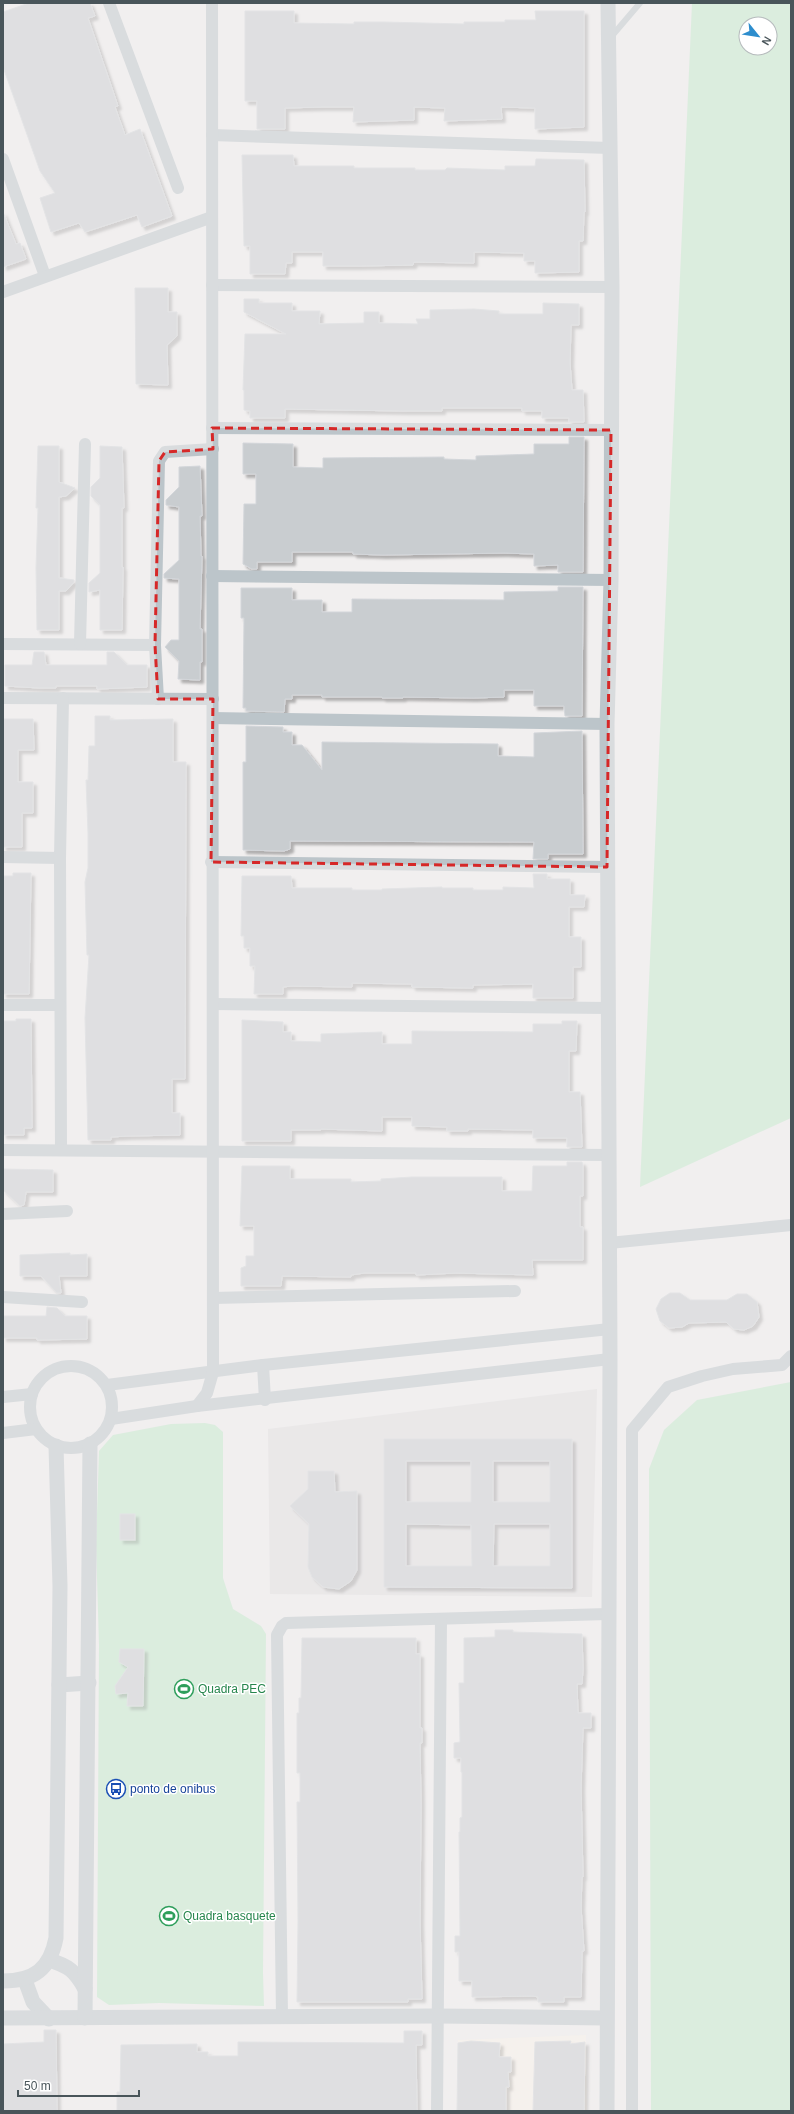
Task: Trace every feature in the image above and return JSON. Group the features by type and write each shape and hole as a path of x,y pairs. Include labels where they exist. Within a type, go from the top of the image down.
{"street":[{"path":"109,3 178,188"},
{"path":"197,1406 207,1393 213,1372 213,1004 211,862 213,718 212,3"},
{"path":"606,2111 610,1359 607,724 611,580 612,287 608,3"},
{"path":"212,135 610,148"},
{"path":"3,159 45,276"},
{"path":"3,292 212,217"},
{"path":"212,285 612,287"},
{"path":"212,428 611,430"},
{"path":"80,644 85,444"},
{"path":"158,698 155,645 159,461 165,452 213,449"},
{"path":"212,576 611,580"},
{"path":"3,644 155,645"},
{"path":"3,698 213,699"},
{"path":"61,1149 60,858 63,698"},
{"path":"213,718 607,724"},
{"path":"3,857 60,858"},
{"path":"211,862 607,867"},
{"path":"213,1004 608,1008"},
{"path":"3,1005 60,1006"},
{"path":"3,1150 61,1149 213,1152 608,1155"},
{"path":"3,1214 67,1211"},
{"path":"609,1243 791,1225"},
{"path":"213,1298 516,1290"},
{"path":"3,1297 82,1302"},
{"path":"106,1385 263,1365 610,1329"},
{"path":"632,2111 632,1430 668,1387 702,1376 732,1370 782,1365 791,1356"},
{"path":"111,1419 197,1406 265,1400 610,1359"},
{"path":"263,1365 265,1400"},
{"path":"67,1366 78,1366 90,1370 99,1376 106,1385 112,1402 111,1419 103,1434 90,1444 73,1449 56,1446 45,1439 36,1429 30,1412 32,1394 37,1383 45,1375 67,1366"},
{"path":"3,1397 32,1394"},
{"path":"3,1433 36,1429"},
{"path":"85,2018 90,1444"},
{"path":"3,1981 25,1980 38,1971 49,1960 56,1938 60,1685 56,1446"},
{"path":"282,2016 277,1635 282,1626 286,1623 608,1614"},
{"path":"437,2111 441,1619"},
{"path":"60,1685 89,1683"},
{"path":"49,1960 61,1963 74,1972 86,1990"},
{"path":"25,1980 33,2002 49,2019"},
{"path":"3,2018 49,2019 282,2016 438,2016 606,2018"}],"lane":[{"path":"609,40 640,3"}],"highlighted area":[{"path":"212,428 611,430 607,867 211,862 213,699 158,699 155,645 159,461 165,452 213,449"}],"shaded area":[{"path":"597,1389 592,1597 270,1594 268,1429"},
{"path":"586,2035 587,2111 459,2111 458,2040"}],"green space":[{"path":"692,3 791,3 791,1118 640,1187"},
{"path":"791,1382 791,2111 651,2111 649,1469 664,1430 697,1400"},
{"path":"205,1423 215,1425 223,1432 223,1578 233,1609 261,1626 266,1634 264,2006 159,2003 109,2005 97,1997 99,1645 96,1545 99,1451 113,1435 171,1424"}],"building":[{"path":"29,3 90,3 95,16 88,18 118,106 115,107 125,135 140,129 172,216 142,227 137,215 85,232 79,223 51,232 40,198 55,193 40,171 3,67 3,12"},
{"path":"245,11 294,11 294,23 354,24 354,22 384,22 464,24 464,22 536,20 535,11 584,11 584,127 535,129 535,108 501,107 502,119 444,121 445,108 414,107 414,120 353,122 354,107 321,107 285,108 285,129 257,129 257,101 245,101"},
{"path":"242,155 293,155 294,166 415,168 415,170 445,170 447,168 505,170 505,166 535,166 536,159 584,160 585,212 583,241 579,241 579,272 535,273 535,261 524,261 524,253 474,252 474,263 414,262 413,265 323,266 323,252 292,252 292,263 286,263 285,274 250,274 250,246 244,246"},
{"path":"3,212 16,244 20,243 26,259 3,267"},
{"path":"135,288 168,288 168,312 177,312 177,336 167,345 168,385 136,384"},
{"path":"244,299 259,299 259,303 292,303 292,311 320,311 319,324 364,323 364,312 379,312 379,323 418,324 416,319 430,319 430,310 474,309 499,311 499,314 543,314 543,303 579,304 579,325 571,325 570,363 572,390 583,390 584,422 569,422 569,418 542,418 542,411 522,411 522,408 442,408 442,411 285,409 285,418 250,418 250,411 244,410 243,390 245,334 286,334 244,312"},
{"path":"569,437 584,437 583,572 558,572 558,565 534,566 534,554 504,553 383,555 353,554 353,552 292,552 292,562 257,562 257,569 252,569 243,564 244,504 256,504 256,474 243,474 243,443 293,444 293,467 323,468 323,458 444,457 444,459 476,460 476,456 534,454 534,444 569,444"},
{"path":"38,446 59,446 59,482 75,488 66,496 59,497 59,578 74,580 74,582 66,591 59,591 59,630 37,630 36,568 38,508 36,508"},
{"path":"100,446 122,447 124,508 122,508 122,630 100,630 100,590 89,592 89,583 100,573 100,505 91,496 91,487 100,478"},
{"path":"200,466 202,556 200,629 202,629 202,662 200,662 200,680 178,679 179,661 165,647 171,640 179,640 179,579 164,578 164,574 179,560 179,507 166,505 166,500 179,487 179,467"},
{"path":"558,587 583,587 582,716 565,716 564,706 534,706 534,690 504,690 504,697 473,698 382,698 292,695 292,699 285,699 284,712 246,711 246,708 243,708 244,618 241,618 241,588 292,588 292,600 322,600 322,612 352,612 352,599 504,600 504,592 558,591"},
{"path":"34,652 44,652 46,665 107,665 107,652 114,652 127,665 147,665 147,687 97,689 97,686 56,686 56,688 40,688 5,686 5,665 32,665"},
{"path":"95,716 110,716 110,720 173,719 173,762 186,762 185,1079 172,1079 172,1113 180,1113 180,1135 127,1136 111,1137 111,1140 88,1140 85,1018 89,955 87,955 85,882 88,868 86,780 88,780 89,746 95,746"},
{"path":"3,719 33,719 34,750 18,750 18,782 33,782 33,813 22,813 22,847 3,847"},
{"path":"246,726 283,727 283,732 292,732 292,745 302,745 322,770 322,742 498,744 498,756 534,757 534,733 582,731 583,854 548,854 548,859 533,859 534,842 290,841 290,849 284,851 243,850 243,762 246,762"},
{"path":"13,873 31,873 29,994 3,994 3,876 13,876"},
{"path":"533,874 547,874 547,879 570,879 570,895 585,895 584,907 569,907 569,937 581,937 581,967 573,967 573,998 533,998 533,984 473,985 473,988 412,987 412,984 352,983 352,987 291,986 283,987 283,994 254,994 255,966 250,966 250,948 244,948 244,936 241,936 242,876 291,876 292,888 352,888 352,890 382,890 442,887 473,888 473,890 503,890 503,887 534,888"},
{"path":"16,1019 31,1019 32,1128 24,1128 24,1135 3,1135 3,1021 16,1021"},
{"path":"242,1020 283,1022 283,1032 291,1032 291,1041 321,1042 321,1034 382,1032 382,1044 412,1044 412,1031 533,1032 533,1024 562,1024 562,1021 577,1021 576,1051 569,1051 569,1092 580,1092 582,1147 567,1147 567,1138 533,1138 533,1130 468,1129 468,1131 447,1131 447,1127 412,1126 412,1117 382,1117 382,1131 321,1129 291,1130 291,1141 242,1141"},
{"path":"567,1162 582,1162 583,1166 583,1196 580,1196 580,1227 583,1227 583,1260 532,1260 533,1275 456,1273 416,1275 416,1273 364,1273 351,1275 351,1277 282,1276 281,1286 241,1286 241,1268 246,1266 246,1256 254,1256 254,1226 240,1226 242,1166 290,1166 290,1179 351,1179 351,1182 381,1181 381,1179 412,1177 502,1177 502,1191 532,1191 533,1166 567,1166"},
{"path":"3,1169 53,1170 53,1192 26,1192 24,1205 20,1206 3,1190"},
{"path":"70,1253 70,1255 87,1254 87,1276 59,1276 61,1293 57,1293 41,1276 20,1276 20,1255"},
{"path":"670,1293 680,1293 690,1300 727,1300 737,1294 747,1294 757,1302 759,1317 753,1326 744,1330 734,1329 726,1322 689,1323 682,1327 669,1328 660,1321 656,1309 661,1299"},
{"path":"47,1307 57,1308 65,1316 87,1316 87,1339 37,1340 37,1338 3,1338 3,1316 46,1316"},
{"path":"384,1439 572,1439 572,1588 384,1587","holes":["406,1461 471,1461 471,1502 406,1502","493,1461 550,1461 550,1502 493,1502","406,1524 471,1525 472,1566 406,1566","494,1524 550,1524 550,1566 493,1566"]},
{"path":"308,1471 334,1471 335,1492 357,1491 357,1570 351,1581 339,1589 323,1587 312,1577 308,1567 309,1524 290,1506 308,1489"},
{"path":"120,1514 135,1514 135,1540 120,1540"},
{"path":"495,1630 582,1634 583,1669 582,1684 577,1684 578,1713 591,1713 591,1728 583,1728 581,1788 583,1877 581,1907 584,1951 582,1951 581,1997 564,1997 564,2002 538,2002 538,1997 533,1996 472,1997 472,1981 459,1981 459,1952 455,1952 455,1936 460,1936 459,1832 460,1818 462,1817 462,1772 461,1758 454,1758 454,1743 460,1742 459,1683 464,1683 464,1638 495,1637"},
{"path":"302,1638 416,1638 416,1654 420,1654 420,1728 422,1728 422,1743 420,1743 420,1922 422,1999 408,1999 408,2002 297,2002 297,1802 300,1802 300,1773 297,1773 297,1713 299,1713 299,1698 301,1698"},
{"path":"120,1649 144,1649 143,1706 127,1706 128,1693 116,1694 115,1686 128,1667 119,1662"},
{"path":"44,2030 56,2030 57,2111 3,2111 3,2044 44,2042"},
{"path":"404,2031 422,2031 422,2045 416,2045 417,2111 117,2111 117,2092 120,2092 121,2045 197,2044 197,2052 208,2052 208,2056 238,2056 238,2042 404,2043"},
{"path":"471,2041 500,2043 499,2057 511,2057 511,2072 508,2072 509,2087 506,2087 506,2111 457,2111 458,2043"},
{"path":"571,2041 570,2044 585,2042 584,2111 533,2111 535,2042"}],"place":[{"name":"Quadra PEC","path":"184,1689"},
{"name":"ponto de onibus","path":"116,1789"},
{"name":"Quadra basquete","path":"169,1916"}]}
